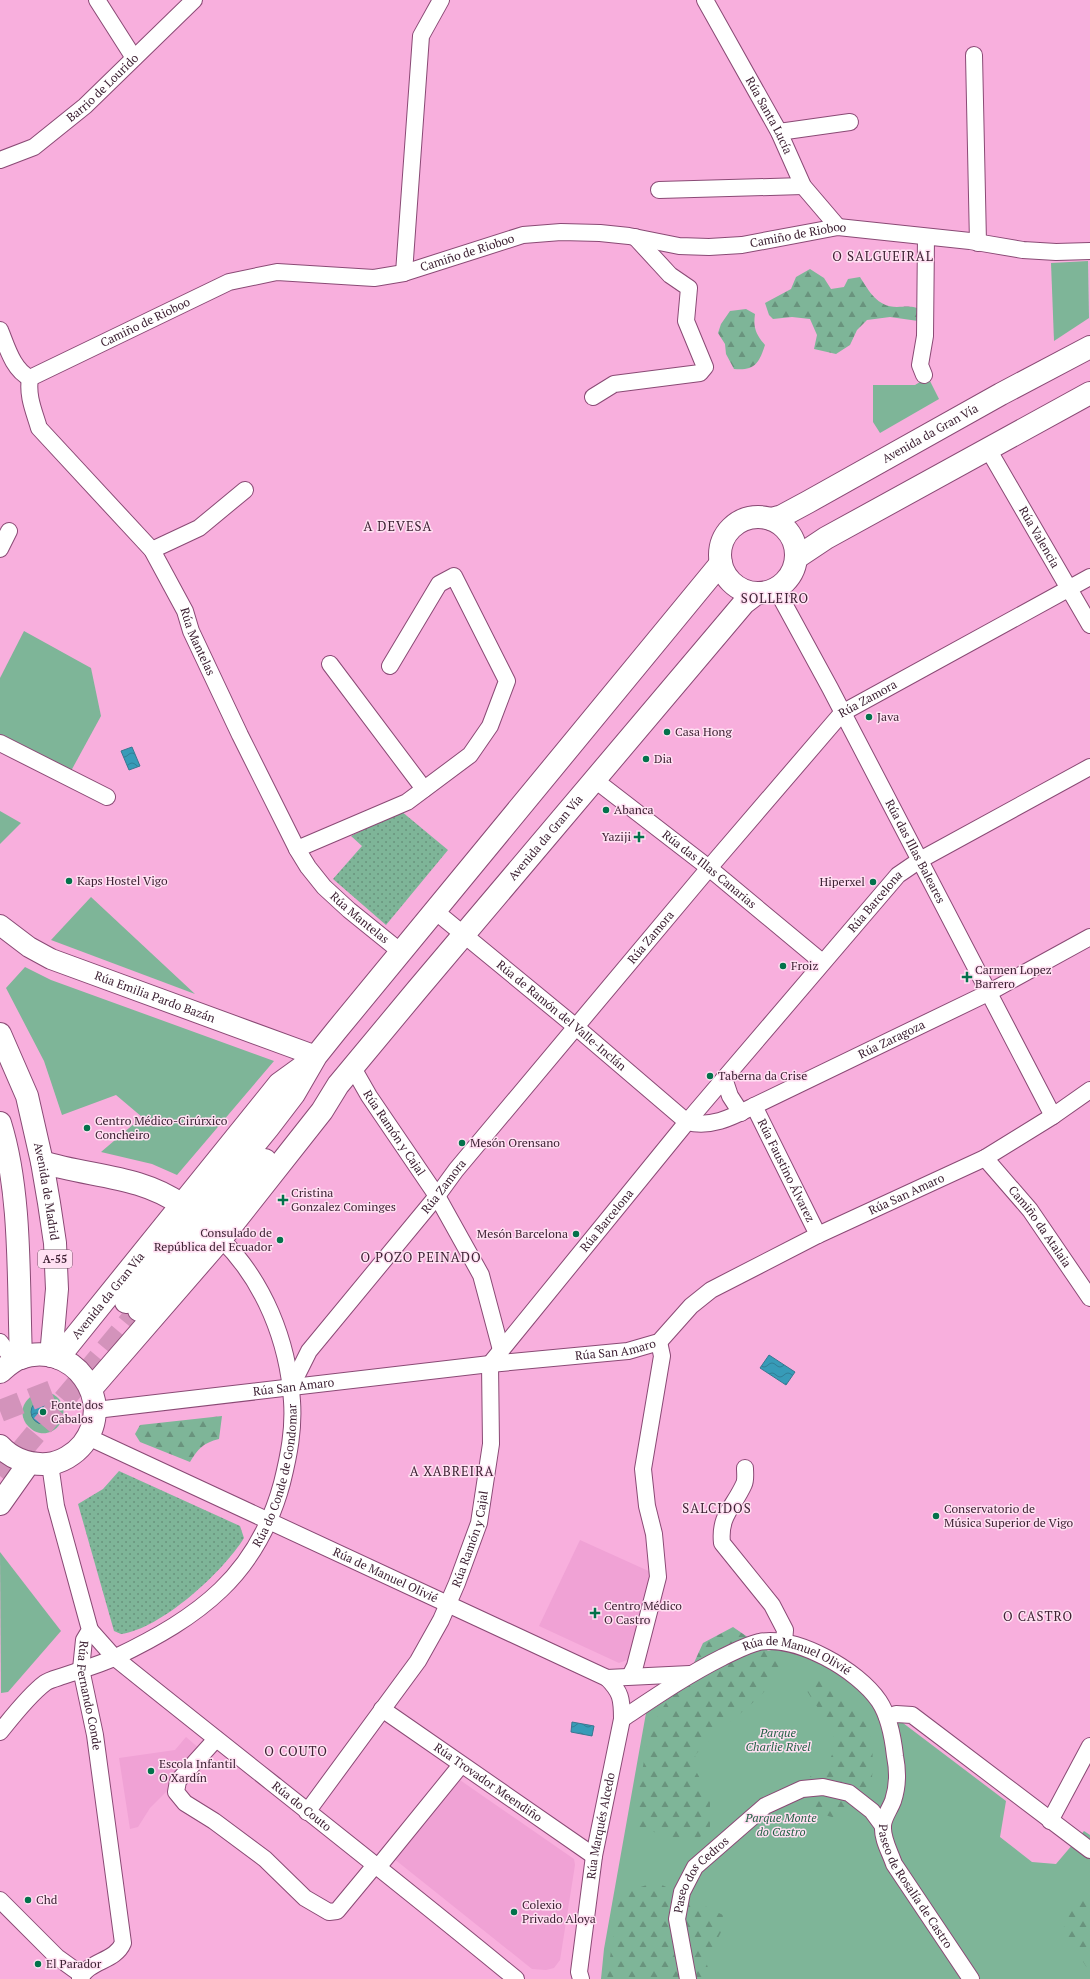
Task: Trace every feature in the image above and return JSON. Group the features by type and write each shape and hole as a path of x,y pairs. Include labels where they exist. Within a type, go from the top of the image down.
{"main road":[{"name":"Avenida da Gran Vía","path":"338,1086 312,1104 132,1306 294,1094 316,1056 721,563 722,542 732,527 741,521 750,518 770,519 782,516 1001,394 1090,347"},
{"path":"770,519 782,525 790,534 795,546 796,558 826,538 1090,393"},
{"name":"Avenida da Gran Vía","path":"91,1389 220,1239 322,1111 338,1086 748,598 766,591 790,576 796,558"},
{"path":"721,563 726,574 734,584 745,590 766,591"},
{"name":"Avenida de Madrid","path":"0,1034 27,1096 42,1162 55,1243 57,1289 55,1357"},
{"name":"Avenida da Gran Vía","path":"55,1357 182,1205 279,1084 316,1056"},
{"path":"0,1123 10,1171 16,1228 11,1364 36,1355 55,1357 78,1370 91,1389 96,1410 94,1424 88,1437 78,1450 65,1459 39,1463 16,1458 0,1446"},
{"path":"42,1162 72,1171 127,1180 171,1197 182,1205"},
{"path":"0,1504 39,1463"}],"street":[{"path":"97,0 134,58"},
{"path":"404,273 420,36 441,0"},
{"name":"Rúa Santa Lucía","path":"705,0 778,132 803,186 838,227"},
{"name":"Barrio de Lourido","path":"0,160 34,147 85,106 187,3"},
{"path":"974,55 978,243"},
{"path":"778,132 850,122"},
{"path":"659,190 803,186"},
{"name":"Camiño de Rioboo","path":"30,378 229,282 277,272 374,278 404,273 522,235 561,232 600,233 634,237 679,246 709,247 742,245 838,227 1036,251 1090,251"},
{"path":"593,397 614,384 700,373 705,367 686,321 689,288 670,275 634,237"},
{"path":"924,375 920,365 925,336 926,237"},
{"path":"0,330 15,364 22,374 30,378"},
{"name":"Rúa Mantelas","path":"30,378 28,389 30,402 39,428 152,550 185,611 191,631 230,714 297,849 324,887 349,910 401,952"},
{"name":"Rúa Valencia","path":"988,449 1090,625"},
{"path":"152,550 199,528 245,490"},
{"path":"0,549 9,532"},
{"path":"297,849 407,802 470,755 490,726 507,681 454,576 439,584 390,666"},
{"name":"Rúa Zamora","path":"291,1387 309,1351 437,1196 456,1170 709,868 842,713 1090,577"},
{"name":"Rúa das Illas Baleares","path":"766,591 830,688 1053,1116"},
{"path":"330,664 424,789"},
{"path":"0,743 107,797"},
{"name":"Rúa Barcelona","path":"490,1364 687,1122 822,962 898,875 920,860 1090,767"},
{"name":"Rúa das Illas Canarias","path":"595,780 709,868 822,962"},
{"name":"Rúa de Ramón del Valle-Inclán","path":"435,911 576,1027 687,1122"},
{"name":"Rúa Emilia Pardo Bazán","path":"0,924 29,947 51,959 316,1056"},
{"name":"Rúa Zaragoza","path":"687,1122 701,1125 720,1122 748,1110 988,993 1090,937"},
{"name":"Rúa Ramón y Cajal","path":"353,1068 369,1096 437,1196 481,1275 501,1350"},
{"path":"724,1078 730,1096 748,1110"},
{"name":"Rúa San Amaro","path":"96,1410 490,1364 628,1351 659,1342 691,1306 711,1290 818,1235 985,1158 1053,1116 1090,1090"},
{"name":"Rúa Faustino Álvarez","path":"748,1110 818,1235"},
{"name":"Camiño da Atalaia","path":"985,1158 1030,1210 1090,1298"},
{"name":"Rúa do Conde de Gondomar","path":"3,1721 45,1682 114,1657 170,1630 209,1602 249,1559 270,1521 290,1452 292,1428 291,1387 275,1319 246,1268 220,1239"},
{"path":"0,1342 11,1364"},
{"path":"630,1676 635,1666 658,1577 654,1534 647,1506 643,1469 662,1356 659,1342"},
{"name":"Rúa Ramón y Cajal","path":"307,1812 418,1661 448,1604 479,1523 491,1444 490,1364"},
{"name":"Rúa de Manuel Olivié","path":"88,1437 607,1678 690,1674"},
{"name":"Rúa Fernando Conde","path":"39,1463 56,1506 90,1630 84,1640 81,1669 95,1735 123,1943 121,1949 114,1955 94,1965 81,1977"},
{"path":"746,1468 744,1484 728,1511 720,1530 722,1543 772,1605 785,1630 784,1642"},
{"name":"Rúa do Couto","path":"90,1630 114,1657 307,1812 377,1865 516,1979"},
{"name":"Rúa de Manuel Olivié","path":"622,1719 690,1674 737,1650 759,1642 784,1642 816,1652 839,1665 865,1686 879,1701 887,1718"},
{"name":"Rúa Marqués Alcedo","path":"578,1977 594,1856 622,1719 622,1702 618,1689 607,1678"},
{"name":"Rúa Trovador Meendiño","path":"382,1709 594,1856"},
{"path":"887,1718 896,1714 912,1715 1090,1850"},
{"name":"Paseo de Rosalía de Castro","path":"887,1718 898,1778 894,1799 883,1826 886,1845 894,1864 971,1979"},
{"path":"216,1739 178,1781 176,1792 185,1803 214,1821 265,1859 305,1898 329,1912 336,1912 461,1765"},
{"path":"1050,1821 1090,1746"},
{"name":"Paseo dos Cedros","path":"688,1979 677,1918 682,1892 695,1867 765,1806 802,1789 823,1787 849,1793 872,1811 883,1826"},
{"path":"0,1900 57,1957 81,1977"}],"shaded area":[{"name":"Centro Médico O Castro","path":"580,1540 653,1573 632,1653 627,1660 619,1663 539,1626"},
{"name":"Escola Infantil O Xardín","path":"186,1737 201,1750 170,1784 168,1790 150,1808 138,1827 130,1829 119,1758 175,1750"},
{"name":"Colexio Privado Aloya","path":"457,1778 574,1859 575,1865 560,1960 554,1968 546,1970 532,1969 393,1858"}],"green space":[{"path":"1088,261 1089,318 1054,341 1051,263"},
{"path":"810,269 824,278 831,289 844,287 848,279 860,277 874,297 884,304 897,307 910,306 922,309 918,321 890,317 867,320 857,330 850,345 836,354 814,349 817,335 810,319 792,317 773,319 769,315 765,303 791,289 796,277"},
{"path":"746,309 755,314 754,323 756,331 765,345 761,357 755,364 747,369 734,369 726,354 725,344 718,333 721,324 730,311"},
{"path":"928,377 939,399 880,433 873,422 873,385 915,385"},
{"path":"24,631 91,668 101,716 71,771 0,734 0,678"},
{"path":"0,811 21,823 0,844"},
{"path":"401,811 448,850 386,925 333,879 362,846 351,836"},
{"path":"91,897 195,994 51,940"},
{"path":"25,967 51,980 274,1061 177,1175 152,1164 101,1152 142,1117 116,1095 62,1115 44,1061 6,988"},
{"path":"43,1391 54,1395 61,1402 63,1410 59,1426 52,1431 44,1433 34,1431 30,1428 25,1422 23,1415 26,1401 38,1392"},
{"path":"222,1416 219,1439 209,1442 202,1447 190,1462 140,1442 135,1434 140,1425"},
{"path":"119,1471 240,1526 244,1538 222,1567 190,1597 154,1622 137,1630 121,1634 114,1631 78,1504 103,1489"},
{"path":"0,1552 61,1631 8,1692 1,1693"},
{"path":"733,1627 777,1657 781,1672 766,1690 747,1708 718,1731 695,1755 697,1773 710,1796 710,1829 696,1840 671,1838 637,1826 637,1798 650,1729 665,1704 693,1665 703,1643"},
{"name":"Parque Monte do Castro","path":"782,1648 808,1656 837,1673 1006,1801 1000,1837 1032,1862 1056,1864 1084,1831 1090,1835 1090,1979 601,1979 604,1949 646,1713 696,1681 744,1655"},
{"path":"818,1680 841,1694 855,1707 869,1730 872,1743 873,1770 870,1799 839,1819 828,1816 804,1798 806,1779 823,1768 831,1758 834,1745 834,1738 830,1728 807,1691"},
{"path":"656,1882 723,1915 721,1932 706,1962 712,1979 607,1979 619,1894"},
{"path":"1090,1886 1090,1977 1087,1968 1063,1929 1076,1898"}],"water":[{"path":"132,747 140,766 129,770 121,751"},
{"path":"769,1355 795,1372 786,1385 760,1368"},
{"path":"43,1400 51,1404 55,1412 51,1420 43,1424 35,1420 31,1412 35,1404"},
{"path":"572,1722 594,1726 592,1736 571,1732"}],"tunnel":[{"path":"0,1476 139,1310"},
{"path":"0,1411 52,1391"}],"place":[{"name":"Java","path":"869,717"},
{"name":"Casa Hong","path":"667,732"},
{"name":"Dia","path":"646,759"},
{"name":"Abanca","path":"606,810"},
{"name":"Yaziji","path":"639,837"},
{"name":"Kaps Hostel Vigo","path":"69,881"},
{"name":"Hiperxel","path":"873,882"},
{"name":"Froiz","path":"783,966"},
{"name":"Carmen Lopez Barrero","path":"967,977"},
{"name":"Taberna da Crise","path":"710,1076"},
{"name":"Centro Médico-Cirúrxico Concheiro","path":"87,1128"},
{"name":"Mesón Orensano","path":"462,1143"},
{"name":"Cristina Gonzalez Cominges","path":"283,1200"},
{"name":"Mesón Barcelona","path":"576,1234"},
{"name":"Consulado de República del Ecuador","path":"280,1240"},
{"name":"Fonte dos Cabalos","path":"43,1412"},
{"name":"Conservatorio de Música Superior de Vigo","path":"936,1516"},
{"name":"Centro Médico O Castro","path":"595,1613"},
{"name":"Escola Infantil O Xardín","path":"151,1771"},
{"name":"Chd","path":"28,1900"},
{"name":"Colexio Privado Aloya","path":"514,1912"},
{"name":"El Parador","path":"38,1964"}],"district":[{"name":"O SALGUEIRAL","path":"883,256"},
{"name":"A DEVESA","path":"398,526"},
{"name":"SOLLEIRO","path":"775,598"},
{"name":"O POZO PEINADO","path":"421,1257"},
{"name":"A XABREIRA","path":"452,1471"},
{"name":"SALCIDOS","path":"717,1508"},
{"name":"O CASTRO","path":"1038,1616"},
{"name":"O COUTO","path":"296,1751"}],"park label":[{"name":"Parque Charlie Rivel","path":"778,1740"}]}
